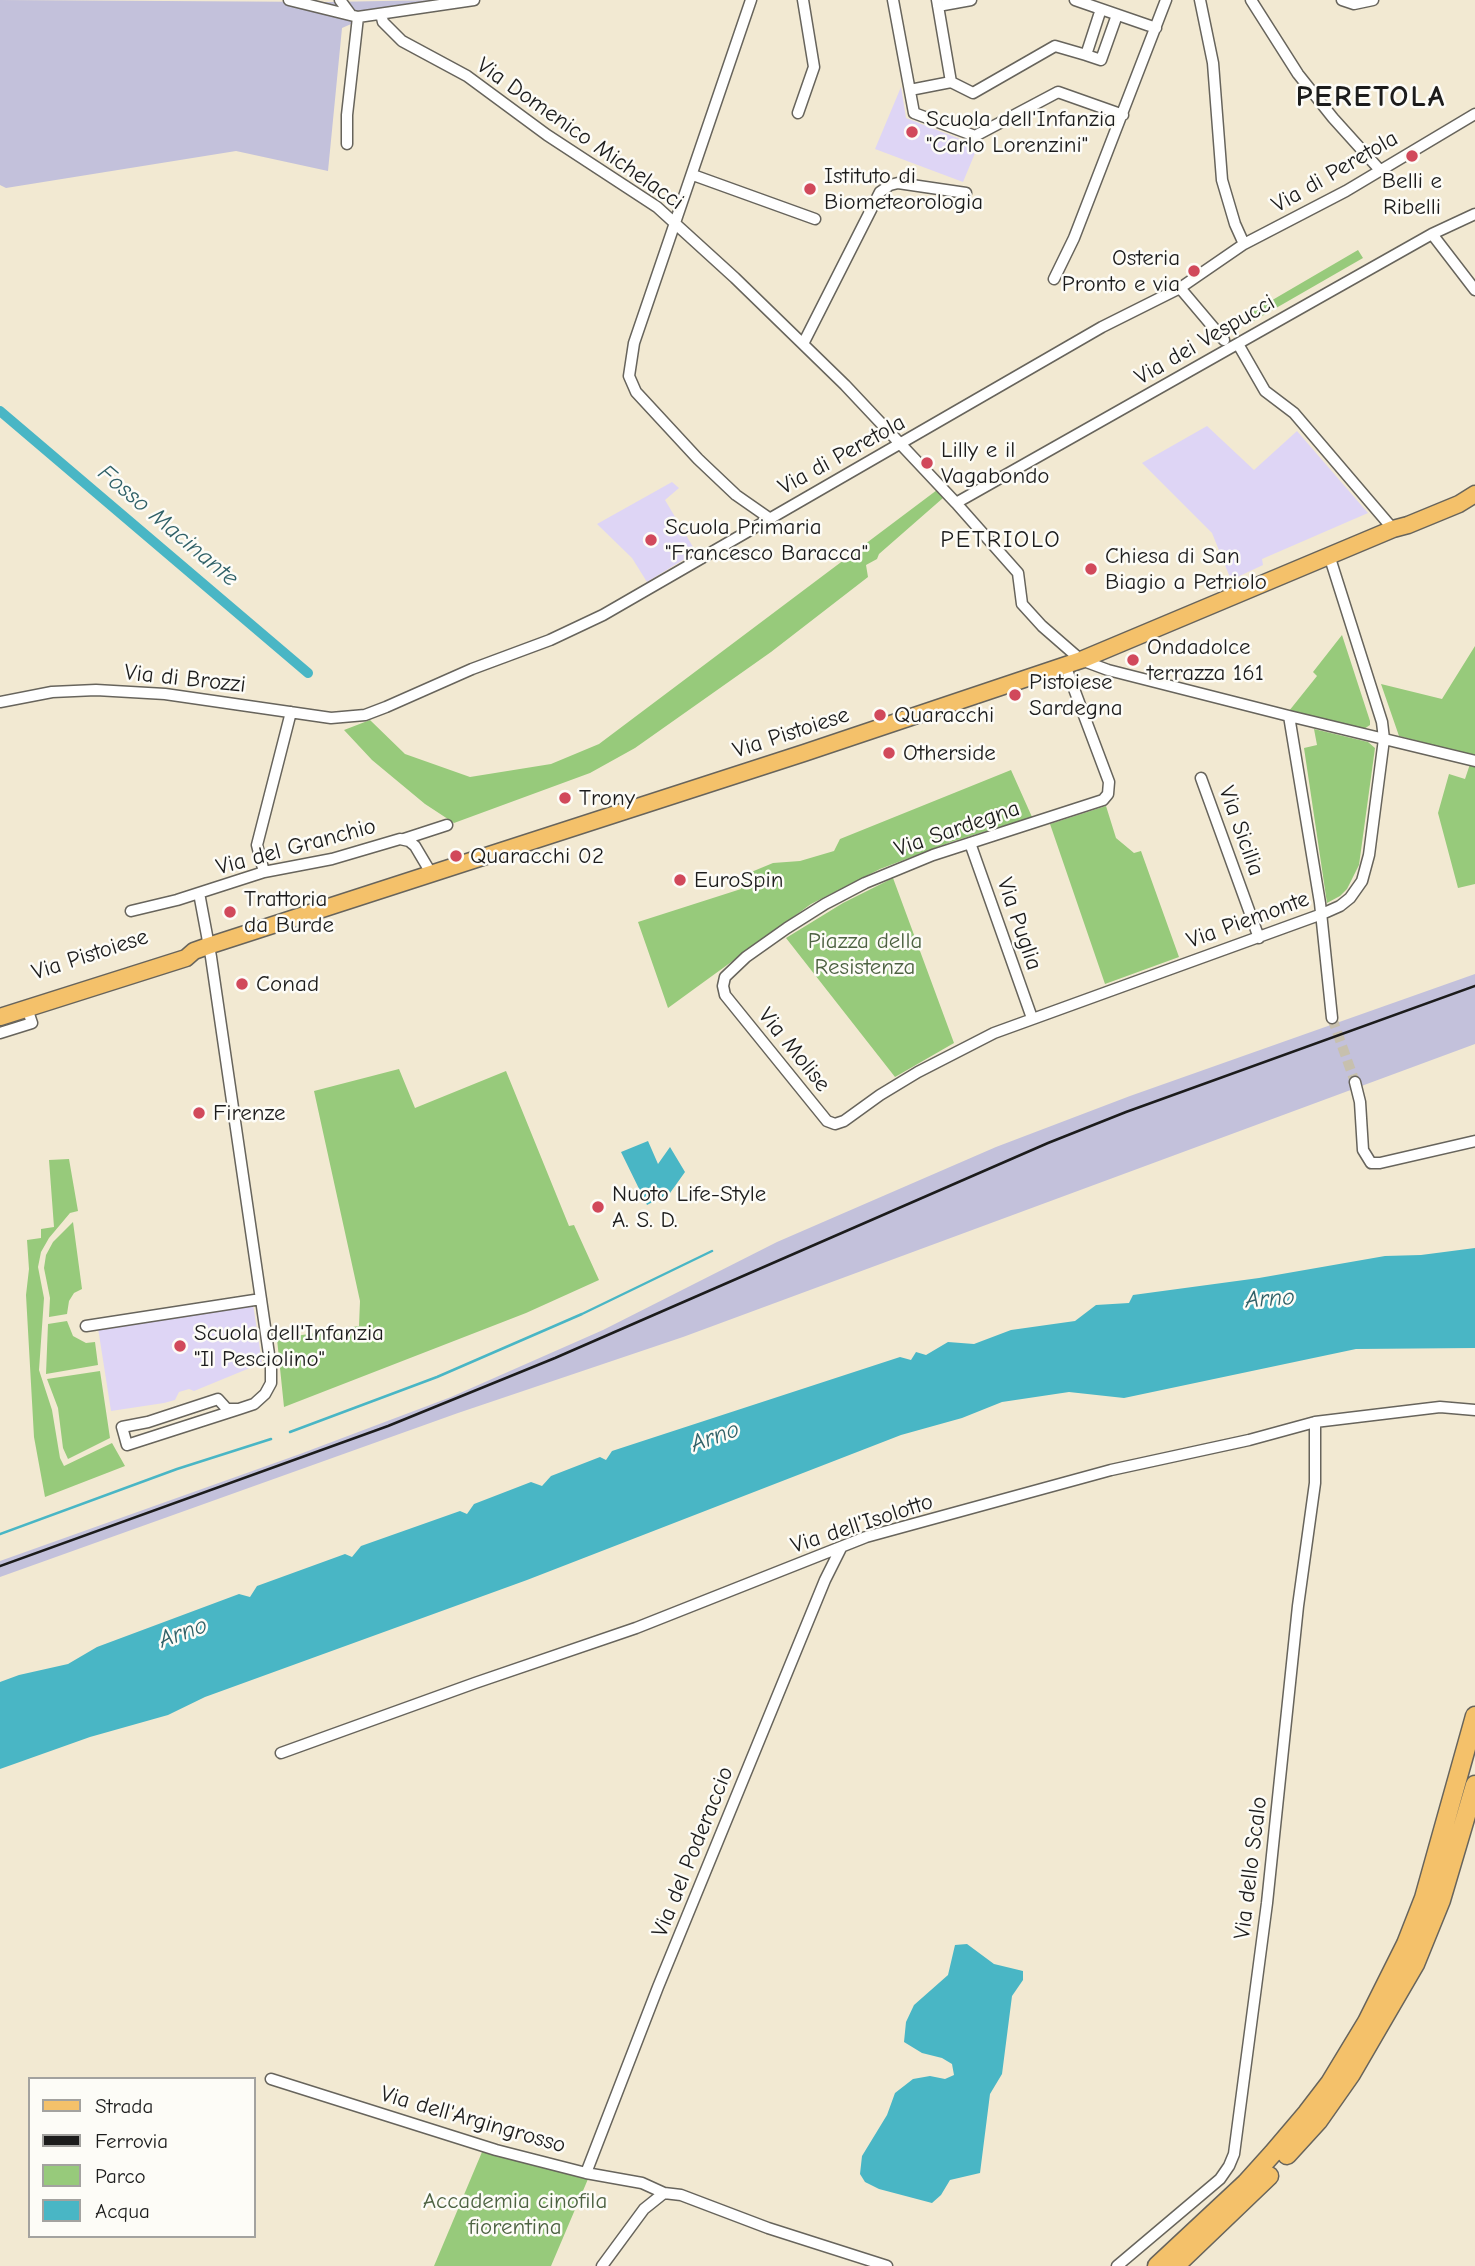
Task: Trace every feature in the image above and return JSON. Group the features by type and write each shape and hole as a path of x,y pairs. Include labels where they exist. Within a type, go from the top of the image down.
{"highway":[{"path":"1175,2266 1254,2192 1318,2121 1357,2064 1400,1976 1475,1716"},
{"path":"1157,2266 1246,2183 1307,2113 1400,1976 1422,1949 1441,1900 1475,1785"}],"main road":[{"name":"Via Pistoiese","path":"0,1017 186,958 201,949 1081,660 1392,529 1459,504 1474,495"},
{"name":"Via Pistoiese","path":"0,1007 182,949 201,949"}],"street":[{"path":"289,0 354,16 474,0"},
{"path":"340,0 354,16 347,144"},
{"path":"751,0 674,223 634,343 629,366 630,382 662,422 726,486 769,518"},
{"path":"798,113 814,67 803,0"},
{"path":"893,0 914,113 975,136 1058,92 1123,116"},
{"path":"951,82 938,3 971,0"},
{"path":"1075,0 1156,29"},
{"path":"1054,279 1074,238 1123,116 1166,0"},
{"path":"1200,0 1213,63 1222,180 1244,244"},
{"path":"1251,0 1305,83 1379,169"},
{"path":"1342,0 1354,4 1373,0"},
{"path":"1086,55 1101,9"},
{"name":"Via Domenico Michelacci","path":"381,14 383,22 402,40 467,76 547,135 657,206 803,344 902,444 1018,573 1022,604 1042,626 1081,660"},
{"path":"910,90 951,82 973,93 1055,46 1101,60 1117,15"},
{"name":"Via di Peretola","path":"365,715 586,623 1102,327 1180,288 1244,244 1346,191 1475,114"},
{"path":"692,175 815,219"},
{"path":"803,344 880,192 898,183 966,194"},
{"name":"Via dei Vespucci","path":"957,503 1432,234 1475,214"},
{"path":"1432,234 1475,290"},
{"path":"1180,288 1224,340"},
{"path":"1238,344 1265,391 1294,413 1392,529"},
{"name":"Via Piemonte","path":"835,1124 844,1121 896,1084 945,1056 1032,1018 1322,914 1345,902 1359,886 1369,855 1384,739 1382,722 1329,555"},
{"path":"1081,660 1108,670 1475,761"},
{"name":"Via Sardegna","path":"725,995 723,982 746,957 818,908 891,872 970,843 1099,802 1108,793 1109,782 1065,665"},
{"name":"Via di Brozzi","path":"0,702 52,692 96,690 165,694 331,718 365,715"},
{"path":"264,872 257,845 292,712"},
{"path":"1289,716 1322,914 1332,1018"},
{"name":"Via Sicilia","path":"1201,778 1259,938"},
{"name":"Via del Granchio","path":"131,911 200,893 264,872 332,859 447,825"},
{"name":"Via del Granchio","path":"404,839 415,846 431,873"},
{"name":"Via Puglia","path":"970,843 1032,1018"},
{"name":"Via del Granchio","path":"200,893 201,949 261,1299 271,1383 260,1400 239,1409 127,1445 122,1427 148,1422 218,1399 228,1409 239,1409"},
{"name":"Via Molise","path":"725,995 827,1121 835,1124"},
{"name":"Via Pistoiese","path":"0,1033 32,1023 27,1008"},
{"path":"1355,1082 1360,1102 1363,1150 1371,1163 1475,1141"},
{"path":"86,1326 261,1299"},
{"name":"Via dell'Isolotto","path":"281,1754 636,1628 866,1537 1098,1473 1249,1440 1315,1422 1440,1407 1475,1410"},
{"name":"Via dello Scalo","path":"1117,2266 1220,2179 1234,2154 1268,1903 1298,1606 1315,1483 1315,1422"},
{"name":"Via del Poderaccio","path":"586,2173 658,1987 825,1580 843,1546"},
{"name":"Via dell'Argingrosso","path":"271,2079 496,2150 586,2173 642,2183 664,2193 681,2195 768,2228 884,2266"},
{"path":"602,2266 644,2208 664,2193"}],"shaded area":[{"path":"0,0 438,0 390,7 342,28 328,171 236,151 6,188 0,185"},
{"name":"Scuola dell'Infanzia \"Carlo Lorenzini\"","path":"901,87 906,118 978,146 963,182 875,149"},
{"path":"1207,426 1254,470 1297,431 1368,513 1262,559 1263,565 1231,580 1212,533 1142,463"},
{"name":"Scuola Primaria \"Francesco Baracca\"","path":"672,482 679,488 665,500 696,552 647,582 632,558 597,524"},
{"path":"1475,974 1475,1044 683,1337 458,1413 0,1577 0,1561 451,1397 603,1330 777,1242 996,1147 1130,1096"},
{"name":"Scuola dell'Infanzia \"Il Pesciolino\"","path":"253,1304 262,1363 194,1391 189,1389 179,1392 175,1400 111,1411 98,1328"}],"green space":[{"path":"1358,250 1363,258 1250,323 1245,316"},
{"path":"937,490 943,498 879,554 877,559 866,565 868,577 771,652 635,748 590,773 454,823 425,804 372,760 344,730 370,720 405,754 470,777 551,764 599,744"},
{"path":"1342,635 1370,721 1370,725 1364,729 1289,711 1317,676 1313,672"},
{"path":"1475,646 1475,756 1399,736 1381,684 1442,699"},
{"path":"1314,729 1368,742 1375,748 1359,865 1347,889 1327,903 1304,748 1317,745"},
{"path":"1470,764 1475,765 1475,884 1458,888 1438,813 1449,774 1465,779"},
{"path":"1011,770 1032,817 951,842 880,869 811,904 668,1008 638,922 741,889 744,875 773,863 800,861 834,851 840,839"},
{"path":"1106,806 1116,838 1134,853 1141,851 1179,957 1105,984 1050,824"},
{"name":"Piazza della Resistenza","path":"893,878 954,1043 895,1077 786,938 843,903"},
{"path":"399,1069 415,1108 506,1071 569,1226 574,1225 599,1280 526,1313 284,1407 277,1339 359,1326 360,1301 314,1091"},
{"path":"69,1159 78,1211 70,1213 41,1252 38,1267 44,1298 39,1370 52,1410 60,1458 64,1466 112,1443 125,1466 45,1497 34,1437 26,1295 29,1269 27,1240 41,1238 41,1229 54,1227 49,1160"},
{"path":"73,1222 82,1289 74,1293 69,1301 67,1314 49,1317 50,1298 44,1268 46,1255 53,1242"},
{"path":"67,1321 73,1336 86,1343 95,1342 98,1365 46,1374 48,1324"},
{"path":"100,1371 110,1438 68,1459 63,1448 58,1408 47,1379"},
{"name":"Accademia cinofila fiorentina","path":"482,2152 588,2179 551,2266 434,2266"}],"water":[{"path":"648,1141 658,1164 670,1147 685,1172 670,1193 647,1205 621,1152"},
{"name":"Arno","path":"1475,1248 1475,1348 1356,1349 1124,1398 1069,1392 1002,1402 962,1418 901,1435 527,1580 205,1697 168,1715 90,1737 0,1769 0,1682 68,1664 97,1647 239,1594 250,1597 257,1586 345,1554 352,1557 361,1546 460,1511 467,1514 474,1504 531,1482 542,1486 551,1476 600,1457 606,1460 612,1451 900,1357 911,1360 916,1352 926,1355 948,1342 974,1344 1011,1330 1075,1321 1096,1305 1129,1303 1133,1295 1259,1278 1385,1256 1421,1255"},
{"path":"967,1944 994,1964 1023,1971 1023,1980 1012,1996 1002,2074 990,2094 980,2173 950,2180 941,2195 932,2203 879,2189 865,2182 860,2174 862,2156 887,2115 895,2093 913,2079 930,2076 945,2079 954,2075 952,2064 942,2058 922,2053 904,2042 906,2022 914,2005 948,1975 955,1945"}],"waterway":[{"name":"Fosso Macinante","path":"0,411 308,673"},
{"path":"290,1432 437,1377 582,1314 712,1251"},
{"path":"0,1534 177,1469 271,1439"}],"tunnel":[{"path":"1332,1018 1355,1082"}],"railway":[{"path":"0,1566 388,1426 555,1358 1048,1143 1126,1112 1475,986"}],"place":[{"name":"Scuola dell'Infanzia \"Carlo Lorenzini\"","path":"912,132"},
{"name":"Belli e Ribelli","path":"1412,156"},
{"name":"Istituto di Biometeorologia","path":"810,189"},
{"name":"Osteria Pronto e via","path":"1194,271"},
{"name":"Lilly e il Vagabondo","path":"927,463"},
{"name":"Scuola Primaria \"Francesco Baracca\"","path":"651,540"},
{"name":"Chiesa di San Biagio a Petriolo","path":"1091,569"},
{"name":"Ondadolce terrazza 161","path":"1133,660"},
{"name":"Pistoiese Sardegna","path":"1015,695"},
{"name":"Quaracchi","path":"880,715"},
{"name":"Otherside","path":"889,753"},
{"name":"Trony","path":"565,798"},
{"name":"Quaracchi 02","path":"456,856"},
{"name":"EuroSpin","path":"680,880"},
{"name":"Trattoria da Burde","path":"230,912"},
{"name":"Conad","path":"242,984"},
{"name":"Firenze","path":"199,1113"},
{"name":"Nuoto Life-Style A. S. D.","path":"598,1207"},
{"name":"Scuola dell'Infanzia \"Il Pesciolino\"","path":"180,1346"}],"district":[{"name":"PERETOLA","path":"1371,98"},
{"name":"PETRIOLO","path":"1001,540"}]}
